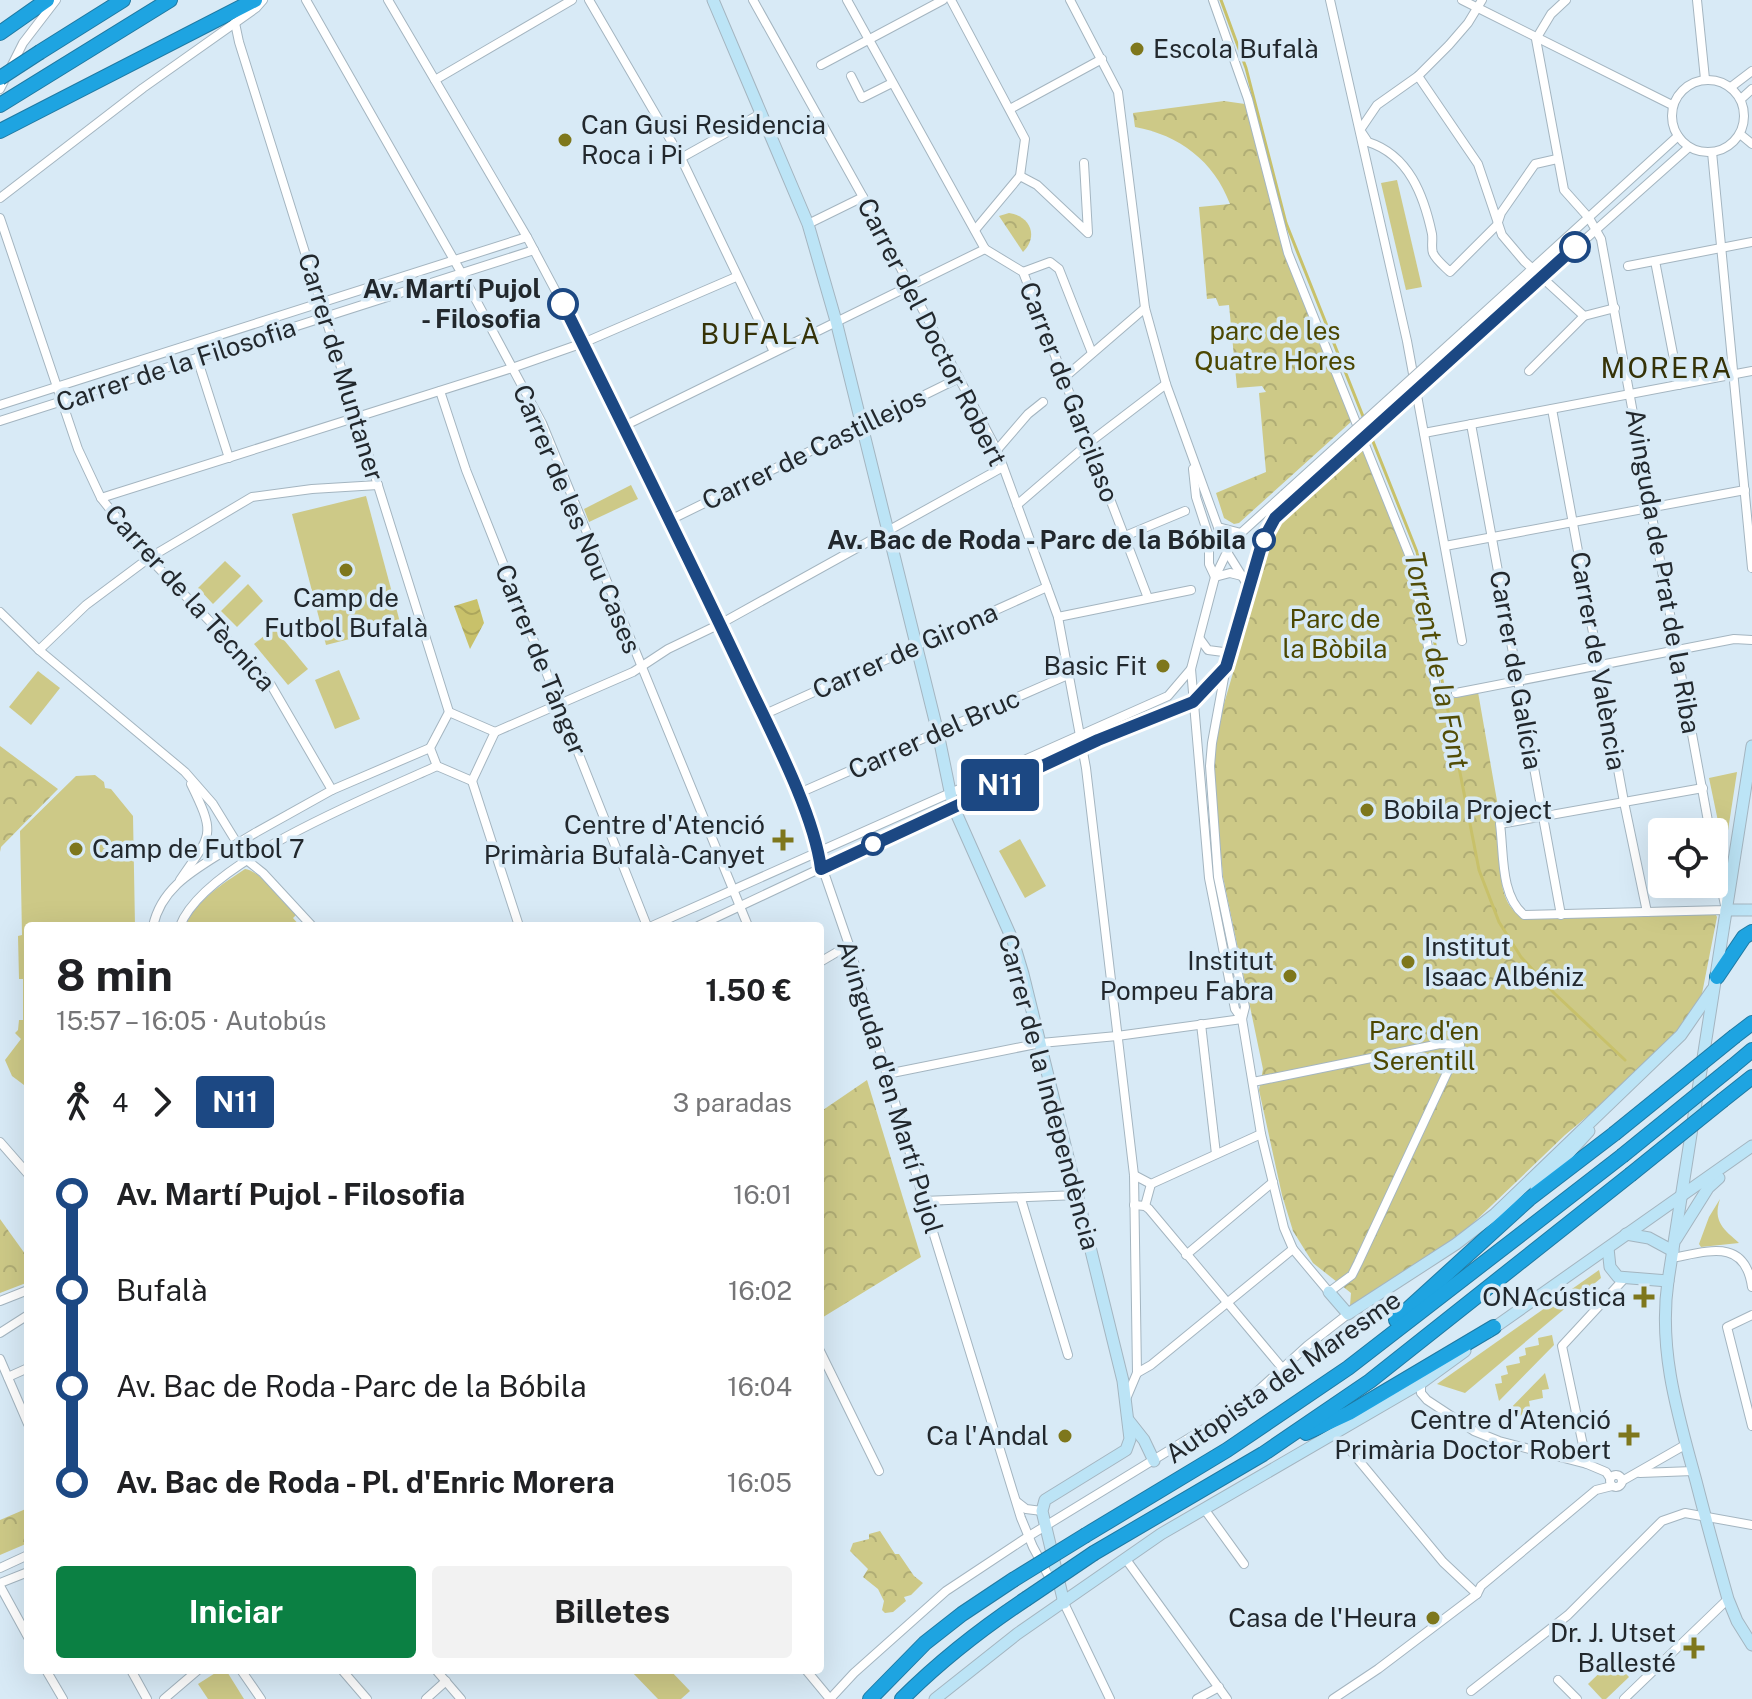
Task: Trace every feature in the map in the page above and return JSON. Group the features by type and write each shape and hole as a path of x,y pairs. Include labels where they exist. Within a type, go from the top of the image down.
{"highway":[{"path":"0,33 47,0"},
{"path":"0,78 123,0"},
{"path":"0,105 170,0"},
{"path":"0,131 255,0"},
{"path":"1716,981 1744,937 1752,932"},
{"path":"1348,1368 1529,1199 1752,1023"},
{"name":"Autopista del Maresme","path":"870,1699 925,1643 962,1614 1227,1450 1348,1368 1622,1156 1752,1050"},
{"name":"Autopista del Maresme","path":"902,1699 928,1673 981,1630 1094,1553 1263,1454 1370,1381 1752,1077"},
{"path":"1263,1454 1349,1413 1494,1327"}],"street":[{"path":"0,89 23,43 56,0"},
{"path":"0,198 263,0"},
{"name":"Carrer de les Nou Cases","path":"306,0 462,274 542,423 746,922"},
{"name":"Avinguda d'en Martí Pujol","path":"388,0 527,237 583,343 720,624 797,794 849,945 923,1201 1016,1501 1029,1536 1110,1699"},
{"path":"435,80 572,0"},
{"path":"589,0 681,158 774,352"},
{"name":"Carrer de la Independència","path":"713,0 808,224 836,321 952,799 1013,941 1041,1043 1126,1399 1130,1439 1126,1450 1045,1500 1042,1511"},
{"name":"Carrer del Doctor Robert","path":"753,0 863,197 997,450 1058,617 1083,748 1134,1175 1137,1373"},
{"path":"622,427 985,249 847,0"},
{"path":"821,65 943,0"},
{"path":"951,0 1025,139 1020,176 975,230"},
{"path":"1070,0 1112,76 1120,101 1145,308 1166,384 1227,552 1250,589"},
{"path":"1213,0 1248,99 1288,253 1410,557 1437,692"},
{"path":"1330,0 1407,341 1462,641"},
{"path":"1462,0 1480,4 1536,39 1672,105"},
{"path":"1536,39 1551,14 1566,0"},
{"path":"1697,0 1705,79"},
{"path":"1360,130 1377,105 1418,76 1449,45 1480,4"},
{"name":"Carrer de Muntaner","path":"235,23 449,712"},
{"name":"Avinguda de Prat de la Riba","path":"1536,39 1564,190 1597,228 1615,308 1708,818"},
{"path":"1010,109 1102,59"},
{"path":"1731,87 1752,71"},
{"path":"851,76 862,98 892,83"},
{"path":"1418,76 1478,164 1497,225 1509,245 1584,316"},
{"path":"1705,79 1731,87 1741,99 1745,118 1740,134 1727,147 1712,152 1689,147 1672,125 1672,105 1684,87 1705,79"},
{"path":"1741,99 1752,89"},
{"path":"681,158 760,114"},
{"path":"1360,130 1368,142 1396,157 1413,179 1431,233 1433,253 1450,272 1497,225 1501,213 1535,164 1557,159"},
{"path":"1740,134 1752,144"},
{"path":"1242,1019 1235,1009 1209,878 1191,669 1215,577 1227,552 1241,533 1678,136"},
{"path":"1348,1314 1293,1249 1284,1228 1261,1134 1242,1019 1245,1007 1218,877 1210,766 1226,667 1267,532 1275,518 1689,147"},
{"path":"1712,152 1752,568"},
{"path":"1020,176 1037,185 1088,233 1084,163"},
{"path":"808,224 863,197"},
{"name":"Carrer de la Tècnica","path":"0,218 61,401 88,474 101,498 149,558 271,685 332,790"},
{"name":"Carrer de la Filosofia","path":"0,405 527,237"},
{"path":"1628,266 1752,242"},
{"name":"Carrer de Garcilaso","path":"985,249 1023,272 1148,598"},
{"name":"Carrer de la Filosofia","path":"0,421 534,250"},
{"path":"1655,261 1679,385"},
{"path":"1023,272 1050,262 1059,269 1092,353"},
{"path":"101,498 512,368 583,343 736,277"},
{"path":"1065,377 1145,308"},
{"path":"1529,371 1584,316 1615,308"},
{"path":"197,358 229,458"},
{"path":"1424,433 1752,371"},
{"name":"Carrer de Castillejos","path":"668,521 959,378"},
{"path":"1017,505 1090,442 1166,384"},
{"name":"Carrer de Tànger","path":"440,391 466,470 647,922"},
{"path":"997,450 1028,414 1043,402"},
{"name":"Carrer de València","path":"1552,409 1647,912"},
{"name":"Carrer de Galícia","path":"1471,424 1561,915"},
{"path":"1192,458 1196,497 1209,537 1209,564 1215,577"},
{"path":"518,922 472,781 495,732 633,672 668,649 720,624 1003,467"},
{"path":"39,650 86,605 149,558 252,497 378,485"},
{"path":"1445,546 1745,490"},
{"path":"1125,536 1185,511"},
{"path":"1218,527 1241,533"},
{"path":"1215,577 1230,573 1243,576"},
{"name":"Carrer de Girona","path":"763,715 1047,587"},
{"path":"1058,617 1191,590"},
{"path":"0,612 39,650 185,772 213,804 248,861 308,922"},
{"path":"1456,693 1751,638"},
{"path":"1200,639 1208,650 1231,653"},
{"path":"658,922 819,853 1193,702 1226,667"},
{"path":"707,922 821,869 1081,734 1168,696 1191,669"},
{"name":"Carrer del Bruc","path":"797,794 1070,674"},
{"path":"180,880 332,790 430,748 449,712 495,732"},
{"path":"1752,746 1668,1281 1665,1325 1670,1381 1685,1445 1728,1599 1752,1645"},
{"path":"430,748 437,766 472,781"},
{"path":"182,922 195,900 214,883 248,861 324,817 437,766"},
{"path":"154,922 164,899 202,850 209,831 207,818 185,772"},
{"path":"1703,788 1500,824 1508,893 1514,907 1524,915 1752,910"},
{"path":"1724,898 1726,910"},
{"path":"824,960 849,945"},
{"path":"809,1674 830,1699 854,1673 946,1591 1029,1536 1240,1407 1307,1346 1348,1314 1456,1244 1495,1214 1681,1035 1716,981"},
{"path":"887,1074 1041,1043 1242,1019"},
{"path":"1201,1024 1216,1154"},
{"path":"1253,1082 1440,1044 1460,1045 1352,1275 1333,1297"},
{"path":"1495,1214 1529,1199 1612,1102"},
{"path":"1145,1206 1151,1184 1261,1134"},
{"path":"0,1142 24,1169"},
{"path":"935,1699 1017,1634 1161,1534 1421,1383 1494,1327 1752,1146"},
{"path":"1673,1250 1708,1188 1737,1156"},
{"path":"1134,1175 1151,1184"},
{"path":"1186,1255 1273,1182"},
{"path":"923,1201 1078,1195"},
{"path":"1021,1199 1068,1355"},
{"path":"1134,1205 1145,1206 1283,1369"},
{"path":"1626,1234 1649,1238 1673,1250 1727,1251 1741,1257 1747,1265 1752,1287"},
{"path":"1608,1248 1610,1267 1618,1277 1668,1281"},
{"path":"1126,1399 1137,1373 1151,1365 1293,1249"},
{"path":"1587,1464 1562,1346 1624,1279"},
{"path":"0,1301 24,1292"},
{"path":"1752,1315 1727,1327 1752,1426"},
{"path":"0,1333 24,1318"},
{"path":"0,1359 24,1415"},
{"path":"824,1359 879,1471"},
{"path":"8,1377 24,1370"},
{"path":"1421,1383 1421,1393 1427,1400 1474,1431 1499,1441 1587,1464 1606,1472 1611,1482"},
{"path":"1129,1421 1144,1440 1154,1461"},
{"path":"1333,1699 1477,1594 1481,1586 1596,1490 1617,1475 1622,1481 1685,1445"},
{"path":"1351,1451 1443,1562 1477,1594"},
{"path":"1635,1473 1693,1471"},
{"path":"1016,1501 1026,1509 1042,1511 1064,1603"},
{"path":"1205,1510 1244,1564"},
{"path":"1471,1691 1568,1615 1662,1521 1685,1513 1752,1525"},
{"path":"0,1568 24,1557"},
{"path":"1125,1558 1227,1699"},
{"path":"24,1574 0,1584 24,1629"},
{"path":"1624,1699 1728,1599"},
{"path":"48,1674 63,1699"},
{"path":"133,1674 147,1699"},
{"path":"164,1699 193,1674"},
{"path":"244,1674 261,1699"},
{"path":"345,1674 367,1699"},
{"path":"440,1674 461,1699"},
{"path":"1558,1680 1577,1699"},
{"path":"426,1699 446,1681"},
{"path":"1197,1699 1219,1687"}],"green space":[{"name":"parc de les Quatre Hores","path":"1224,101 1245,104 1281,244 1352,421 1239,523 1234,524 1224,518 1216,493 1266,472 1259,393 1266,392 1262,386 1237,388 1229,305 1219,306 1216,298 1207,299 1199,207 1230,204 1205,163 1166,136 1135,127 1133,113"},
{"path":"1397,180 1422,287 1406,290 1381,183"},
{"path":"1009,213 1022,218 1030,228 1031,240 1023,252 999,216"},
{"name":"Parc d'en Serentill","path":"1362,449 1405,553 1434,703 1478,692 1500,818 1496,823 1501,847 1501,879 1511,907 1526,919 1715,913 1717,917 1699,1009 1621,1088 1565,1135 1469,1227 1415,1268 1350,1306 1351,1293 1313,1263 1293,1231 1282,1195 1259,1090 1263,1069 1223,877 1214,776 1221,714 1275,529"},
{"path":"631,485 638,499 589,522 584,509"},
{"name":"Camp de Futbol Bufalà","path":"366,496 401,626 326,645 292,514"},
{"path":"225,561 241,576 213,604 198,588"},
{"path":"248,584 263,601 237,627 221,611"},
{"path":"274,628 308,669 288,685 254,644"},
{"path":"339,670 360,719 335,729 315,680"},
{"path":"38,671 60,688 31,725 9,707"},
{"path":"0,746 58,789 1,847 0,852"},
{"path":"1737,772 1728,830 1728,818 1717,818 1709,778"},
{"path":"95,775 133,816 135,922 24,922 24,1085 12,1076 5,1060 21,1039 15,1033 19,1020 23,1020 23,979 19,979 18,936 22,935 20,831 76,776"},
{"path":"1020,839 1046,886 1025,898 999,851"},
{"path":"245,869 251,871 272,888 296,915 293,918 296,922 187,922 203,900"},
{"path":"867,1080 921,1257 824,1317 824,1109"},
{"path":"1720,1199 1719,1220 1739,1243 1701,1247 1699,1244 1709,1217"},
{"path":"0,1219 24,1252 24,1284 0,1293"},
{"path":"1599,1270 1601,1278 1465,1393 1437,1384"},
{"path":"1552,1335 1554,1345 1499,1401 1495,1384 1502,1383 1501,1376 1508,1374 1506,1366 1520,1363 1519,1357 1526,1355 1525,1348 1539,1345 1538,1338"},
{"path":"1545,1373 1549,1389 1542,1390 1543,1398 1529,1401 1530,1407 1523,1409 1524,1415 1500,1419"},
{"path":"24,1510 24,1545 0,1555 0,1520"},
{"path":"880,1531 895,1554 899,1554 914,1576 923,1583 911,1595 904,1597 906,1601 893,1612 885,1613 878,1589 863,1577 868,1569 850,1551 853,1543 869,1539 869,1534"},
{"path":"1613,1660 1629,1677 1606,1699 1602,1699 1588,1684"},
{"path":"214,1674 228,1674 244,1699 208,1699 198,1684"},
{"path":"634,1674 674,1674 690,1691 681,1699 658,1699"}],"water":[{"path":"477,599 484,623 470,649 454,606"}],"waterway":[{"name":"Torrent de la Font","path":"1221,0 1246,68 1286,223 1417,552 1479,870 1499,922 1521,957 1625,1060"}],"bus line":[{"name":"N11","path":"563,304 763,715 797,794 819,853 821,869 1098,740 1193,702 1226,667 1263,540 1275,518 1575,247"}],"place":[{"name":"Escola Bufalà","path":"1137,49"},
{"name":"Can Gusi Residencia Roca i Pi","path":"565,140"},
{"name":"Av. Martí Pujol - Filosofia","path":"563,304"},
{"name":"Av. Bac de Roda - Parc de la Bóbila","path":"1264,540"},
{"name":"Camp de Futbol Bufalà","path":"346,570"},
{"name":"Basic Fit","path":"1163,666"},
{"name":"Bobila Project","path":"1367,810"},
{"name":"Centre d'Atenció Primària Bufalà-Canyet","path":"783,840"},
{"name":"Camp de Futbol 7","path":"76,849"},
{"name":"Institut Isaac Albéniz","path":"1408,962"},
{"name":"Institut Pompeu Fabra","path":"1290,976"},
{"name":"ONAcústica","path":"1644,1297"},
{"name":"Centre d'Atenció Primària Doctor Robert","path":"1629,1435"},
{"name":"Ca l'Andal","path":"1065,1436"},
{"name":"Casa de l'Heura","path":"1433,1618"},
{"name":"Dr. J. Utset Ballesté","path":"1694,1648"}],"district":[{"name":"BUFALÀ","path":"761,334"},
{"name":"MORERA","path":"1667,368"}],"park label":[{"name":"Parc de la Bòbila","path":"1335,634"}]}
